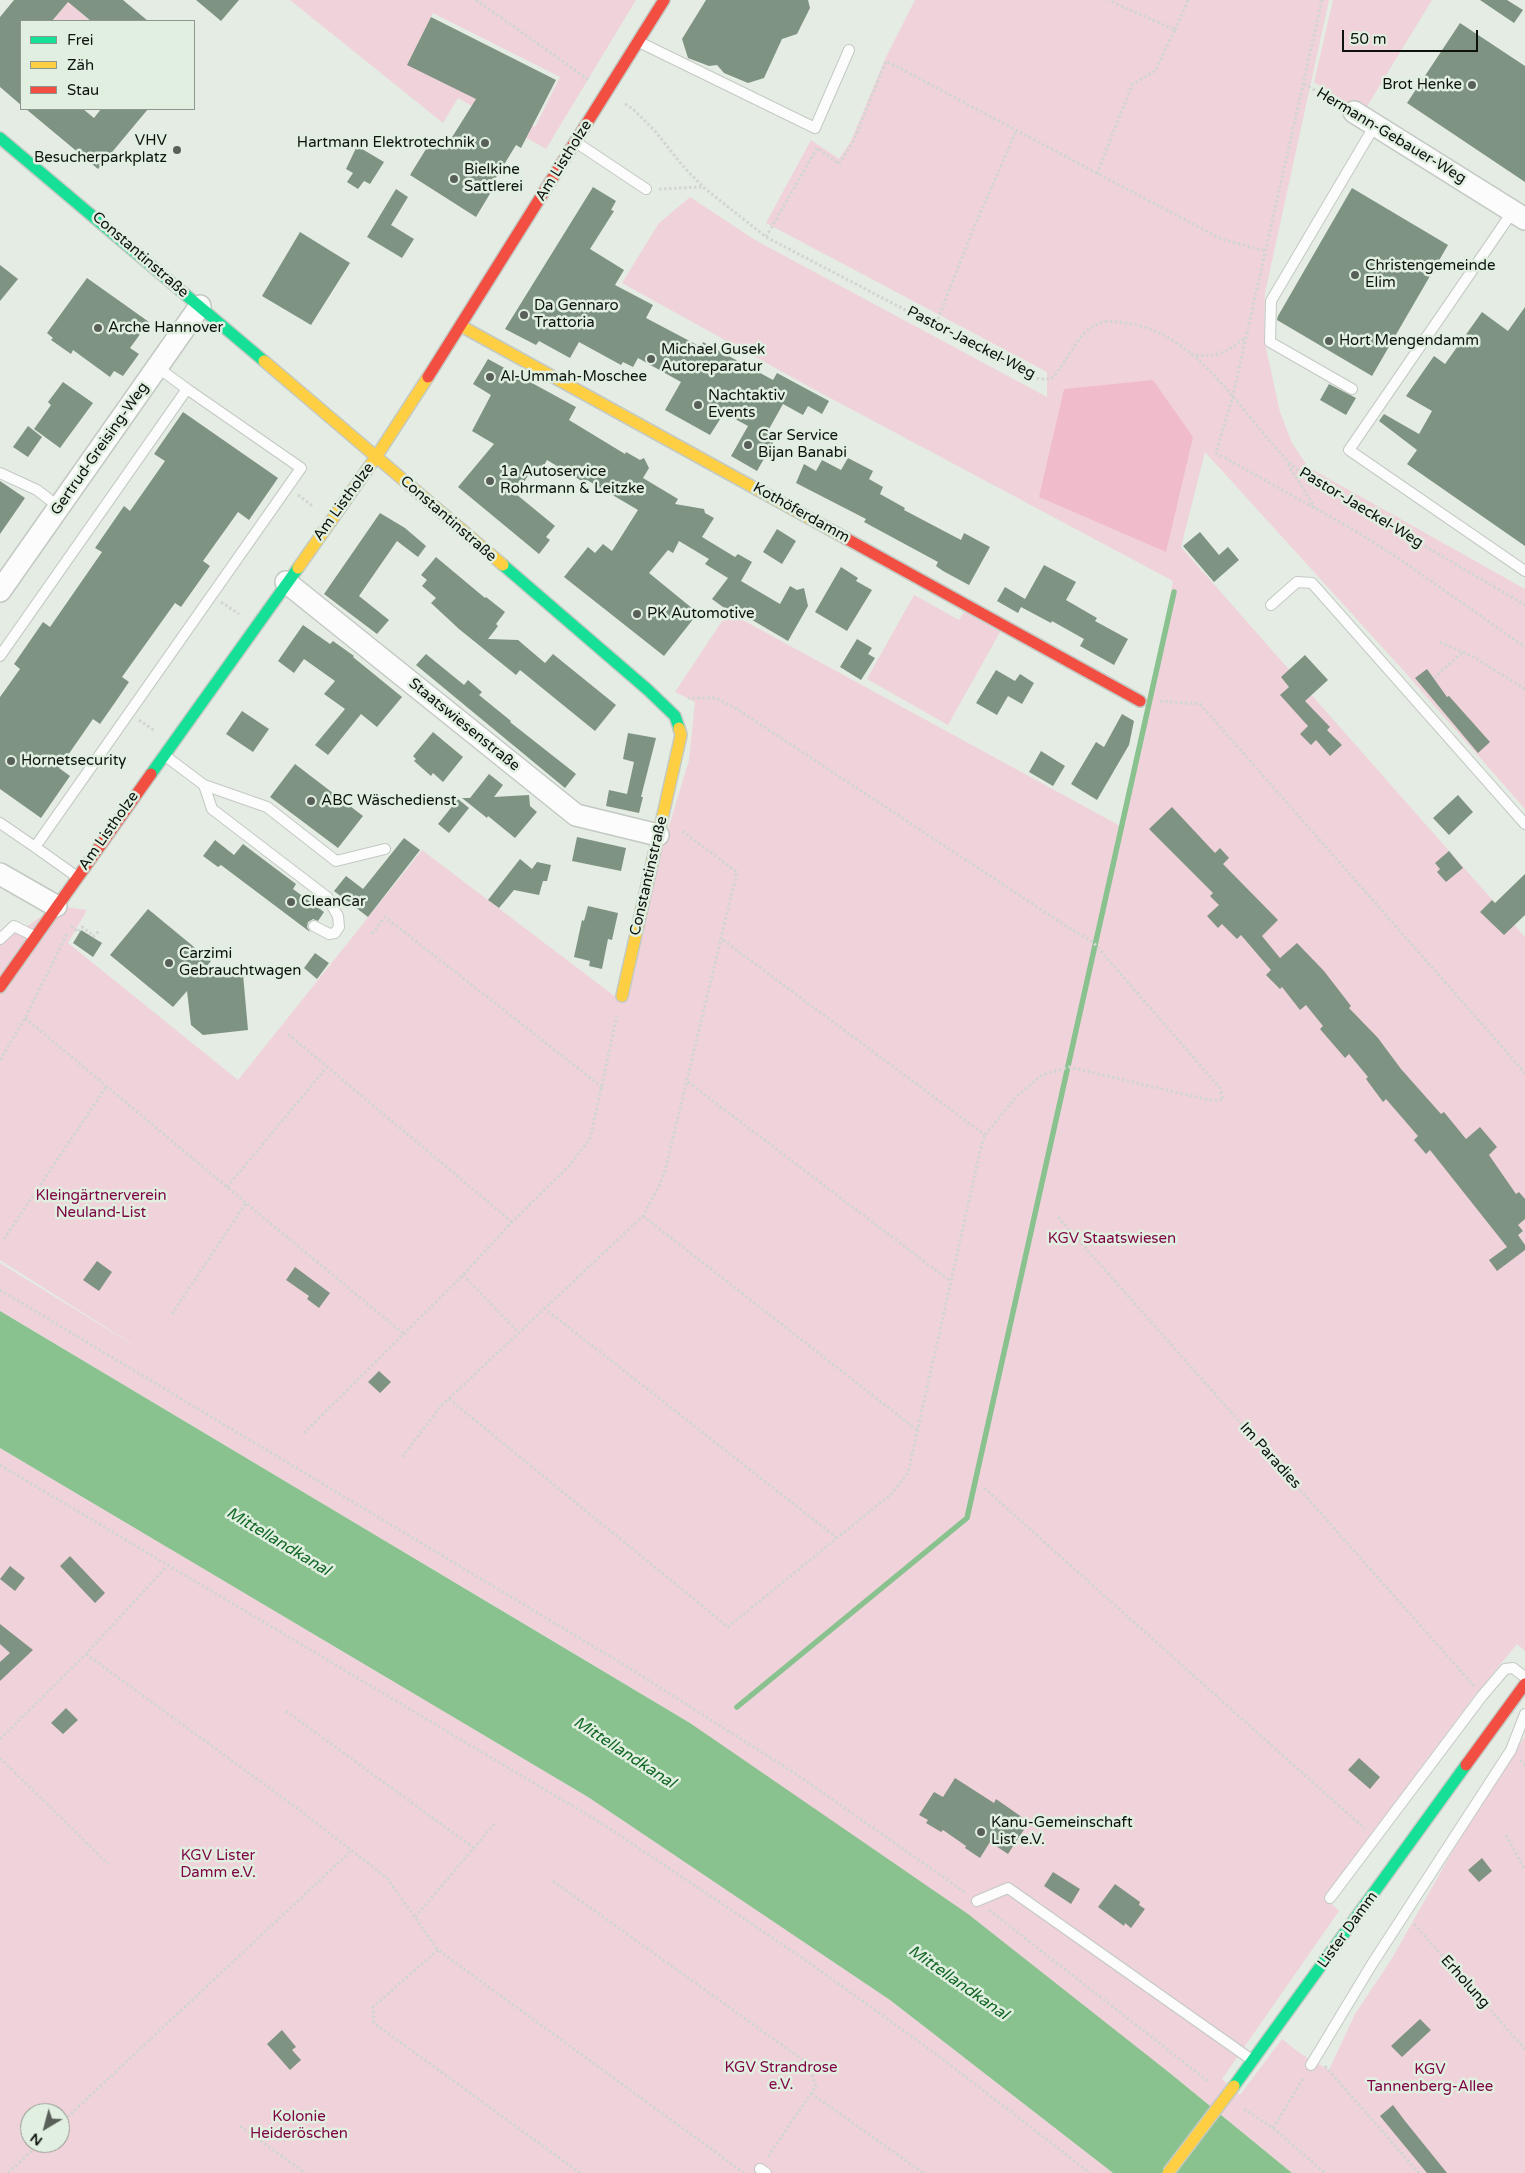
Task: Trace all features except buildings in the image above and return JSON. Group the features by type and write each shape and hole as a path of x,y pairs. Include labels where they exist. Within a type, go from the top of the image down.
{"street":[{"name":"Am Listholze","path":"0,987 376,457 462,326 664,0"},
{"name":"Hermann-Gebauer-Weg","path":"1354,112 1519,215"},
{"name":"Constantinstraße","path":"0,138 200,306 663,703 675,716 681,735 622,996"},
{"name":"Gertrud-Greising-Weg","path":"0,592 200,306"},
{"name":"Kothöferdamm","path":"462,326 1140,701"},
{"name":"Staatswiesenstraße","path":"286,582 576,815 660,827"},
{"path":"0,874 56,906"},
{"name":"Lister Damm","path":"1168,2173 1253,2061 1525,1684"}],"lane":[{"path":"638,41 815,128 849,50"},
{"path":"1352,389 1270,342 1271,301 1375,125"},
{"path":"576,142 646,189"},
{"path":"1519,215 1349,450 1525,571"},
{"path":"35,847 300,468 157,367"},
{"path":"0,656 187,388"},
{"path":"0,472 36,490 59,507"},
{"path":"1271,605 1297,582 1312,583 1525,824"},
{"path":"164,755 204,785 267,807 336,861 385,849"},
{"path":"204,785 212,809 327,897 338,916 339,927 335,933 329,934 314,926"},
{"path":"0,823 77,877"},
{"path":"0,939 14,926 34,937"},
{"path":"1330,1898 1482,1696 1505,1669 1513,1668 1525,1677"},
{"path":"1314,2061 1372,1964 1511,1750 1525,1714"},
{"path":"977,1901 1008,1888 1253,2061"}],"path":[{"path":"476,0 586,78"},
{"path":"1108,0 1175,30"},
{"path":"1097,174 1132,85 1155,71 1188,0"},
{"name":"Hermann-Gebauer-Weg","path":"1322,0 1304,84 1354,112"},
{"path":"766,236 817,148 839,164 854,140 886,61 1016,132 1221,239 1266,251"},
{"path":"1304,84 1247,337 1216,453 1315,508 1401,560 1525,647"},
{"name":"Pastor-Jaeckel-Weg","path":"633,109 656,130 682,166 703,187 766,236 1039,379 1051,379 1061,369 1078,342 1093,326 1108,321 1139,324 1172,340 1190,354 1233,395 1286,460 1301,473 1525,606"},
{"path":"936,324 974,227 1016,132"},
{"path":"646,189 703,187"},
{"path":"1190,354 1212,356 1226,353 1247,337"},
{"path":"1286,460 1315,508"},
{"path":"287,488 314,507"},
{"path":"1440,642 1463,652 1525,689"},
{"path":"1434,678 1463,652"},
{"path":"448,1399 728,1627 891,1494 908,1472 950,1281 985,1135 1022,1091 1042,1075 1069,1067 1208,1100 1223,1100 1220,1088 1093,942 737,709 716,698 687,698 663,703"},
{"path":"1153,700 1200,704 1525,1073"},
{"path":"402,1457 448,1399 643,1216 660,1186 737,872 674,825 660,827"},
{"path":"372,934 385,917 602,1087"},
{"path":"0,1060 25,1018 76,919"},
{"path":"71,926 78,932 82,927 94,937 99,930"},
{"path":"722,939 985,1135"},
{"path":"304,1433 464,1275 512,1222 569,1166 590,1139 622,996"},
{"path":"25,1018 405,1335"},
{"path":"288,1034 512,1222"},
{"path":"227,1187 327,1067"},
{"path":"687,1082 950,1281"},
{"path":"4,1240 106,1087"},
{"path":"172,1314 246,1203"},
{"path":"643,1216 917,1430"},
{"name":"Im Paradies","path":"1058,1216 1482,1696"},
{"path":"464,1275 518,1332"},
{"path":"0,1290 626,1666 796,1774 977,1901 1215,2087"},
{"path":"544,1308 837,1538"},
{"path":"0,1465 606,1826 817,1968 936,2054 1090,2173"},
{"path":"984,1488 1375,1838"},
{"path":"0,1739 86,1654 168,1566"},
{"path":"86,1654 352,1850 387,1878 438,1950 744,2173"},
{"path":"286,1711 474,1848"},
{"path":"0,1758 108,1864"},
{"path":"415,1918 495,1823"},
{"path":"1506,1835 1525,1870"},
{"path":"70,2115 352,1850"},
{"path":"553,1881 807,2062 816,2086 763,2171"},
{"name":"Erholung","path":"1405,1914 1525,2049"},
{"path":"438,1950 373,2007 374,2023 580,2173"},
{"path":"1273,2128 1314,2061 1419,2173"},
{"path":"811,2093 923,2173"},
{"path":"1239,2106 1273,2128 1325,2173"},
{"path":"240,2126 305,2173"},
{"path":"8,2173 29,2153"}],"green space":[{"path":"290,0 636,0 546,149 458,98 443,123","holes":["433,13 560,77 535,127 408,63"]},
{"name":"KGV Staatswiesen","path":"915,0 1329,0 1265,293 1264,339 1280,412 1292,443 1308,467 1525,589 1525,809 1403,670 1205,452 1181,547 1525,937 1525,1651 1517,1644 1472,1699 1324,1897 1339,1911 1222,2079 1240,2095 1282,2039 1301,2054 1329,2070 1355,2014 1391,1960 1469,1822 1525,1736 1525,2173 1292,2173 1171,2074 690,1723 0,1311 0,1263 151,1356 0,1260 0,939 14,926 23,929 56,906 87,910 68,943 238,1080 422,850 617,998 689,760 695,702 675,692 728,612 1122,827 1150,700 1173,581 806,385 622,283 659,223 690,197 755,240 1047,397 1047,372 766,223 811,140 839,159 851,141 886,57"},
{"path":"1333,0 1432,0 1363,113 1314,82"},
{"path":"68,2 90,20 53,20"},
{"path":"914,595 959,620 964,612 1000,632 948,725 867,679"},
{"name":"KGV Lister Damm e.V.","path":"0,1448 588,1797 890,2000 1113,2173 0,2173"}],"shaded area":[{"path":"1153,380 1193,437 1166,552 1039,497 1064,389"}],"water":[{"name":"Mittellandkanal","path":"0,1311 690,1723 968,1914 1171,2074 1292,2173 1113,2173 890,2000 588,1797 0,1448"}],"waterway":[{"path":"737,1707 967,1518 1174,592"}],"traffic: fast":[{"path":"0,138 264,361"},
{"path":"503,565 648,690 675,716 679,728"},
{"path":"151,774 298,568"},
{"path":"1234,2086 1466,1765"}],"traffic: slow":[{"path":"461,326 838,534"},
{"path":"264,361 503,565"},
{"path":"298,568 376,457 428,377"},
{"path":"622,996 681,735 679,728"},
{"path":"1168,2173 1234,2086"}],"traffic: jam":[{"path":"428,377 664,0"},
{"path":"838,534 1140,701"},
{"path":"0,987 151,774"},
{"path":"1466,1765 1525,1684"}],"place":[{"name":"Brot Henke","path":"1472,85"},
{"name":"Hartmann Elektrotechnik","path":"485,143"},
{"name":"VHV Besucherparkplatz","path":"177,150"},
{"name":"Bielkine Sattlerei","path":"454,179"},
{"name":"Christengemeinde Elim","path":"1355,275"},
{"name":"Da Gennaro Trattoria","path":"524,315"},
{"name":"Arche Hannover","path":"98,328"},
{"name":"Hort Mengendamm","path":"1329,341"},
{"name":"Michael Gusek Autoreparatur","path":"651,359"},
{"name":"Al-Ummah-Moschee","path":"490,377"},
{"name":"Nachtaktiv Events","path":"698,405"},
{"name":"Car Service Bijan Banabi","path":"748,445"},
{"name":"1a Autoservice Rohrmann & Leitzke","path":"490,481"},
{"name":"PK Automotive","path":"637,614"},
{"name":"Hornetsecurity","path":"11,761"},
{"name":"ABC Wäschedienst","path":"311,801"},
{"name":"CleanCar","path":"291,902"},
{"name":"Carzimi Gebrauchtwagen","path":"169,963"},
{"name":"Kanu-Gemeinschaft List e.V.","path":"981,1832"}],"park label":[{"name":"Kleingärtnerverein Neuland-List","path":"101,1204"},
{"name":"KGV Strandrose e.V.","path":"781,2076"},
{"name":"KGV Tannenberg-Allee","path":"1430,2078"},
{"name":"Kolonie Heideröschen","path":"299,2126"}]}
